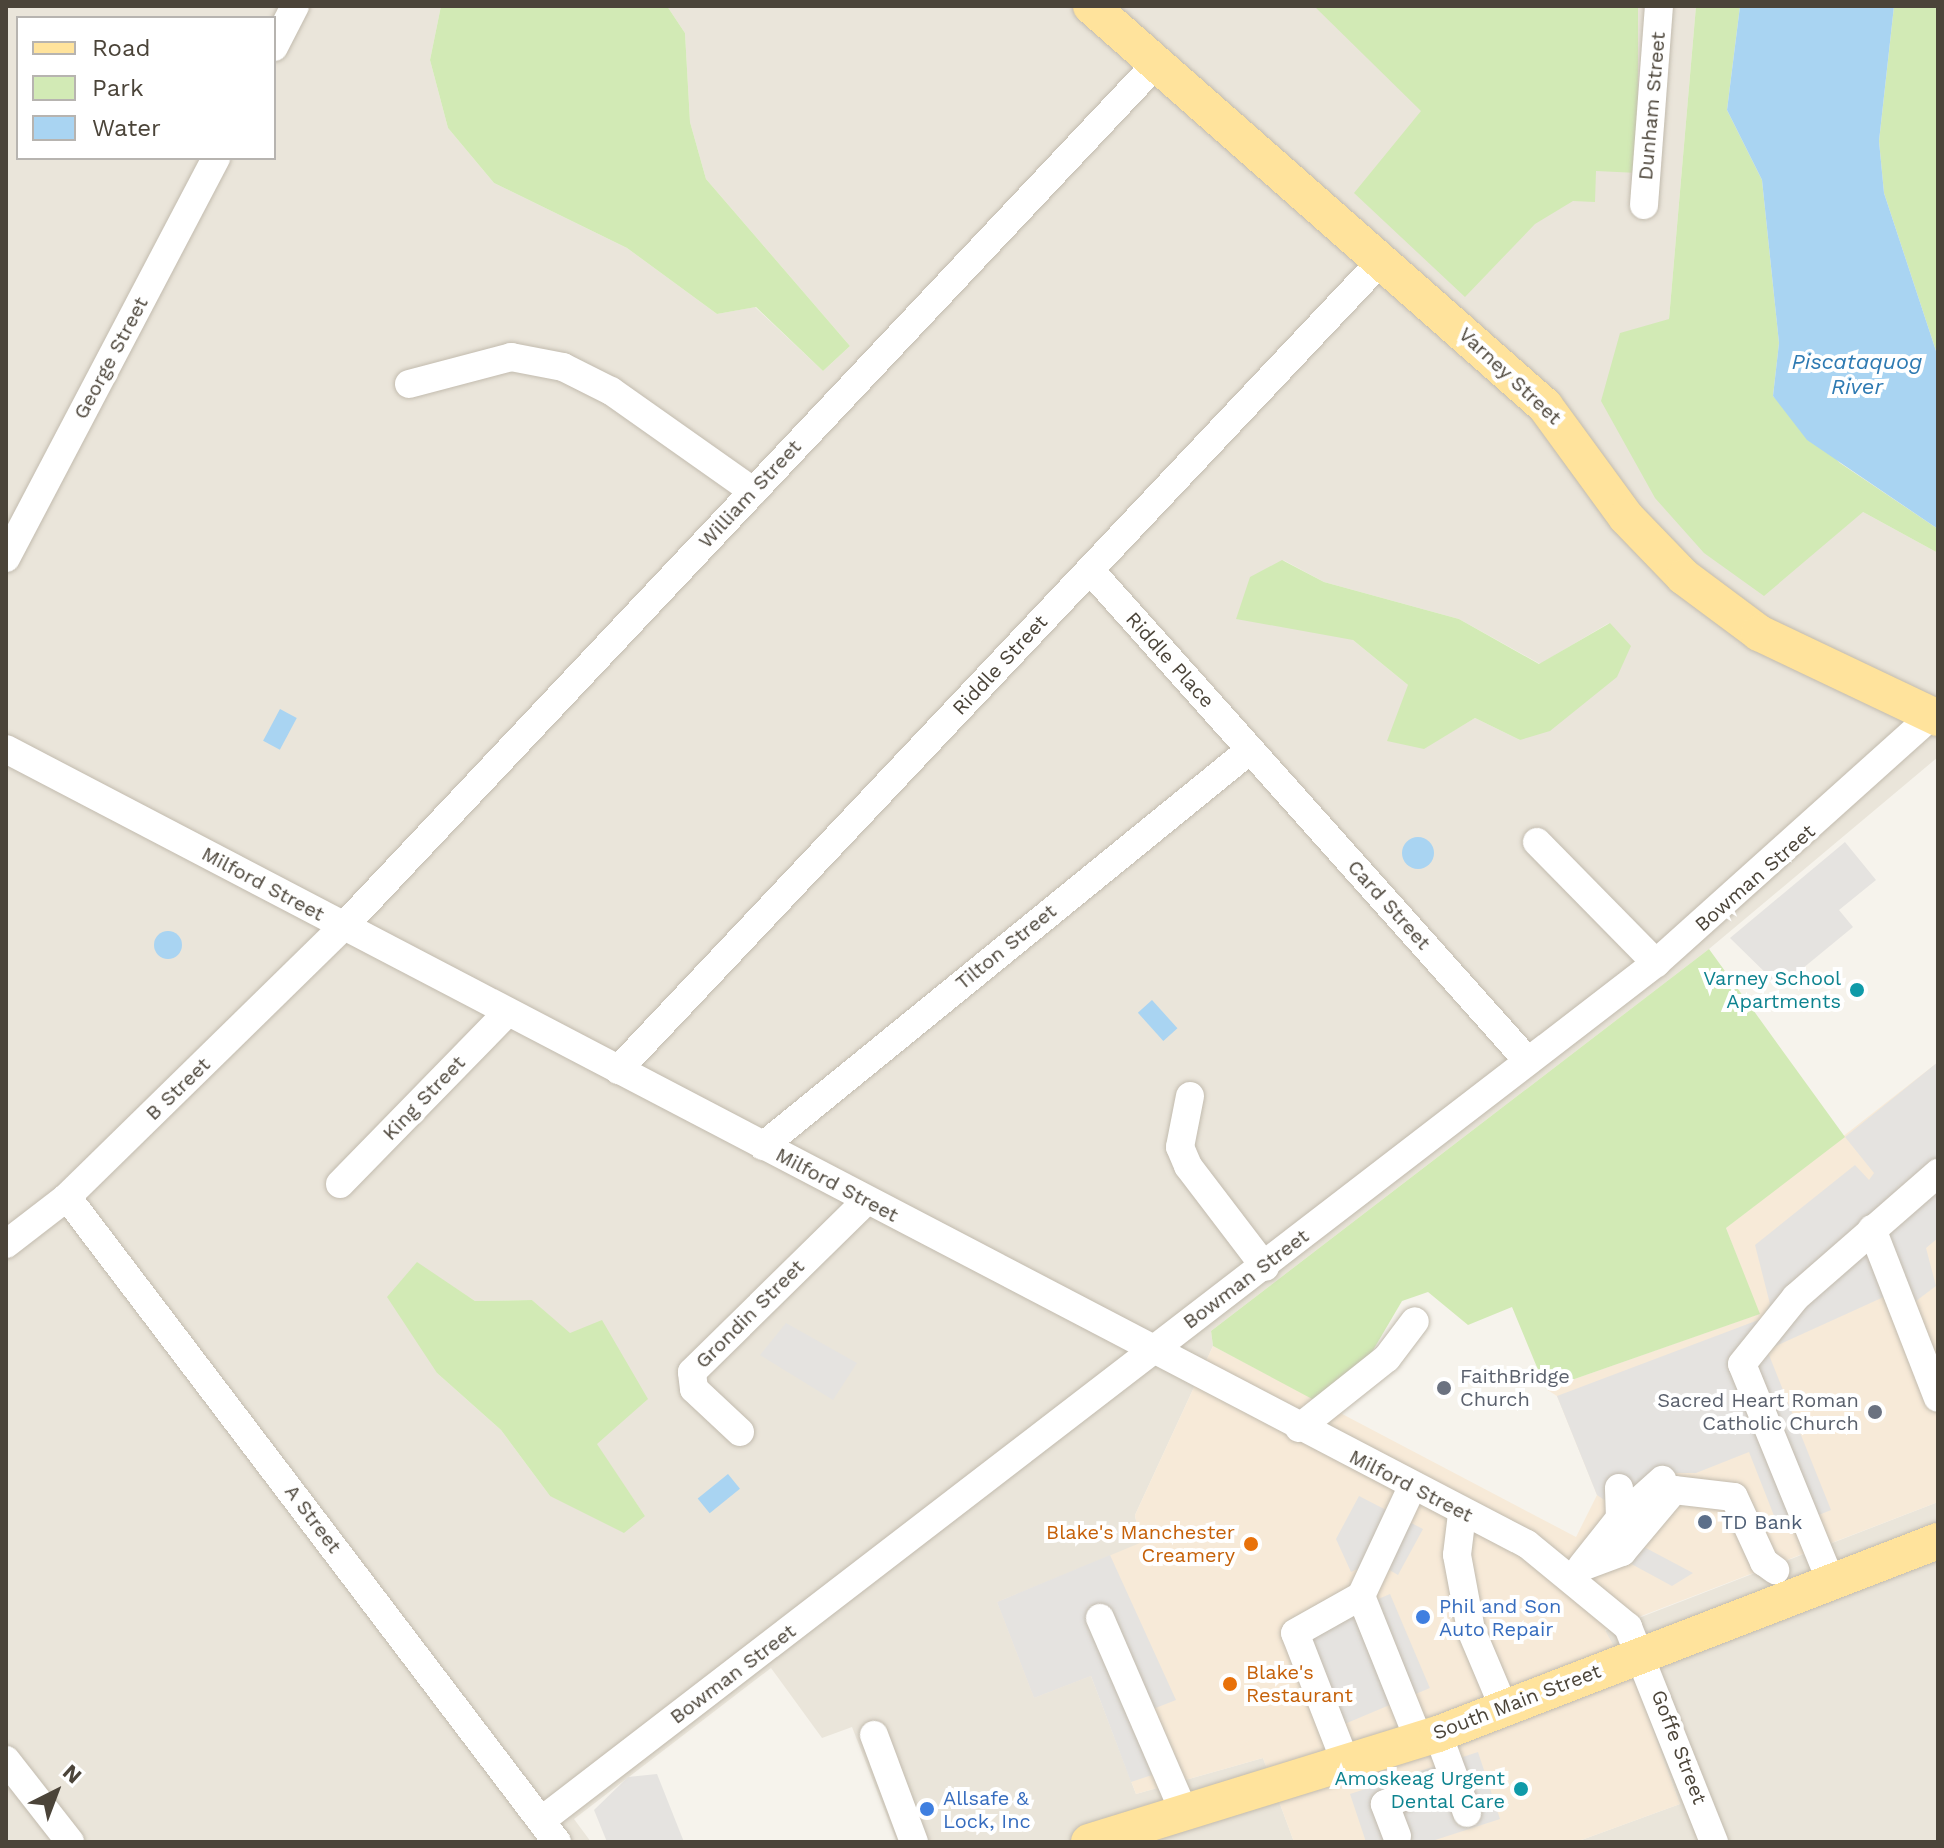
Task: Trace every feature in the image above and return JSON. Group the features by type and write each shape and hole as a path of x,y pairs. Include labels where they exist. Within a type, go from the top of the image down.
{"main road":[{"name":"Varney Street","path":"1091,6 1545,406 1648,543 1720,607 1807,658 1935,717"},
{"name":"South Main Street","path":"1089,1842 1428,1737 1643,1653 1780,1584 1831,1582 1938,1541"}],"street":[{"path":"276,43 295,6"},
{"name":"Dunham Street","path":"1644,205 1659,6"},
{"name":"William Street","path":"344,926 1157,63"},
{"name":"George Street","path":"6,558 215,160"},
{"name":"Riddle Street","path":"618,1070 1382,260"},
{"path":"409,384 511,357 563,367 611,391 753,491"},
{"name":"Riddle Place","path":"1090,570 1250,750"},
{"name":"Bowman Street","path":"550,1831 612,1778 1151,1351 1265,1267 1656,963 1935,717"},
{"name":"Card Street","path":"1250,750 1528,1061"},
{"name":"Tilton Street","path":"763,1146 1250,750"},
{"name":"Milford Street","path":"7,752 1462,1514 1527,1544 1577,1572 1628,1627 1643,1653"},
{"path":"1537,842 1656,963"},
{"name":"B Street","path":"6,1244 67,1197 344,926"},
{"name":"King Street","path":"340,1184 508,1012"},
{"path":"1190,1096 1180,1147 1188,1166 1265,1267"},
{"path":"1831,1582 1742,1364 1796,1297 1938,1173"},
{"name":"A Street","path":"67,1197 550,1831"},
{"name":"Grondin Street","path":"740,1432 694,1389 692,1372 866,1201"},
{"path":"1872,1229 1938,1398"},
{"path":"1299,1428 1387,1358 1415,1321"},
{"path":"1577,1572 1620,1518 1669,1477 1732,1483 1754,1501 1777,1557 1780,1584"},
{"path":"1345,1761 1295,1633 1361,1596 1412,1487"},
{"path":"1619,1488 1620,1518"},
{"path":"1577,1572 1622,1552 1674,1490 1734,1497 1764,1562 1780,1584"},
{"path":"1462,1514 1457,1555 1471,1630 1504,1708"},
{"path":"1361,1596 1428,1737 1454,1777 1467,1813"},
{"path":"1100,1618 1184,1812"},
{"name":"Goffe Street","path":"1643,1653 1714,1842"},
{"path":"874,1735 914,1842"},
{"path":"6,1760 70,1842"},
{"path":"1397,1836 1385,1804 1454,1777"}],"shaded area":[{"path":"6,6 441,6 430,60 448,128 494,183 627,248 717,314 755,307 823,371 850,346 706,179 690,122 685,33 667,6 1696,6 1669,319 1863,512 1938,553 1938,757 1709,949 1211,1331 1213,1346 1135,1515 1140,1543 1091,1676 1136,1794 1263,1758 1294,1842 897,1842 852,1727 822,1738 771,1668 574,1819 591,1842 6,1842","holes":["1283,560 1324,582 1459,619 1540,664 1609,623 1520,740 1475,718 1424,748 1408,685 1353,640","417,1263 475,1301 532,1300 570,1334 602,1321 596,1444 645,1516 550,1496 501,1430 437,1373"]},
{"path":"1845,842 1876,880 1839,910 1853,927 1780,987 1730,938"},
{"path":"1938,1062 1938,1502 1605,1630 1638,1690 1680,1804 1576,1842 1294,1842 1263,1758 1136,1794 1091,1676 1034,1698 997,1602 1140,1543 1135,1515 1213,1346 1576,1537 1597,1495 1557,1396 1546,1389 1759,1314 1726,1228"},
{"path":"1938,1062 1938,1238 1926,1248 1936,1286 1896,1316 1888,1295 1767,1350 1831,1510 1780,1531 1749,1452 1696,1473 1667,1473 1625,1514 1597,1495 1557,1396 1761,1319 1770,1304 1755,1245 1855,1165 1869,1180 1874,1173 1845,1137"},
{"path":"786,1323 857,1363 833,1400 760,1355"},
{"path":"1359,1496 1423,1529 1398,1575 1374,1561 1351,1572 1336,1539"},
{"path":"1938,1502 1938,1842 1576,1842 1680,1804 1638,1690 1605,1631"},
{"path":"1644,1547 1693,1573 1672,1586 1624,1560"},
{"path":"1110,1555 1176,1700 1130,1718 1152,1775 1131,1782 1091,1676 1034,1698 997,1602"},
{"path":"1390,1594 1430,1688 1345,1724 1305,1630"},
{"path":"1478,1752 1500,1819 1429,1842 1366,1842 1350,1794"},
{"path":"657,1774 684,1842 607,1842 594,1810 628,1777"}],"green space":[{"path":"441,6 667,6 685,33 690,122 706,179 850,346 823,371 756,307 717,314 627,248 494,183 448,128 430,60"},
{"path":"1314,6 1638,6 1638,173 1596,171 1595,202 1573,201 1535,224 1465,297 1354,193 1421,111"},
{"path":"1696,6 1740,6 1727,110 1762,180 1779,343 1773,396 1840,463 1938,529 1938,553 1863,512 1764,596 1704,553 1655,498 1601,401 1620,333 1669,319"},
{"path":"1894,6 1938,6 1938,357 1884,193 1879,141"},
{"path":"1282,560 1324,582 1459,619 1539,664 1610,623 1631,646 1617,677 1550,731 1520,740 1475,718 1424,749 1387,741 1408,685 1353,640 1236,619 1250,577"},
{"path":"1709,949 1845,1137 1726,1228 1760,1314 1546,1389 1512,1307 1468,1325 1428,1292 1402,1301 1362,1369 1314,1400 1213,1346 1211,1331"},
{"path":"417,1262 475,1301 532,1300 570,1333 602,1320 648,1399 597,1444 645,1516 624,1533 550,1496 501,1430 437,1373 387,1297"}],"water":[{"name":"Piscataquog River","path":"1740,6 1894,6 1879,141 1884,193 1938,357 1938,529 1807,440 1773,396 1779,343 1762,180 1727,110"},
{"path":"280,709 297,718 280,750 263,741"},
{"path":"1418,837 1429,842 1434,853 1429,864 1418,869 1407,864 1402,853 1407,842"},
{"path":"168,931 178,935 182,945 178,955 168,959 158,955 154,945 158,935"},
{"path":"1152,1000 1177,1028 1163,1041 1138,1013"},
{"path":"728,1474 740,1489 710,1513 698,1499"}],"place":[{"name":"Varney School Apartments","path":"1857,990"},
{"name":"FaithBridge Church","path":"1444,1388"},
{"name":"Sacred Heart Roman Catholic Church","path":"1875,1412"},
{"name":"TD Bank","path":"1705,1522"},
{"name":"Blake's Manchester Creamery","path":"1251,1544"},
{"name":"Phil and Son Auto Repair","path":"1423,1617"},
{"name":"Blake's Restaurant","path":"1230,1684"},
{"name":"Amoskeag Urgent Dental Care","path":"1521,1789"},
{"name":"Allsafe & Lock, Inc","path":"927,1809"}]}
